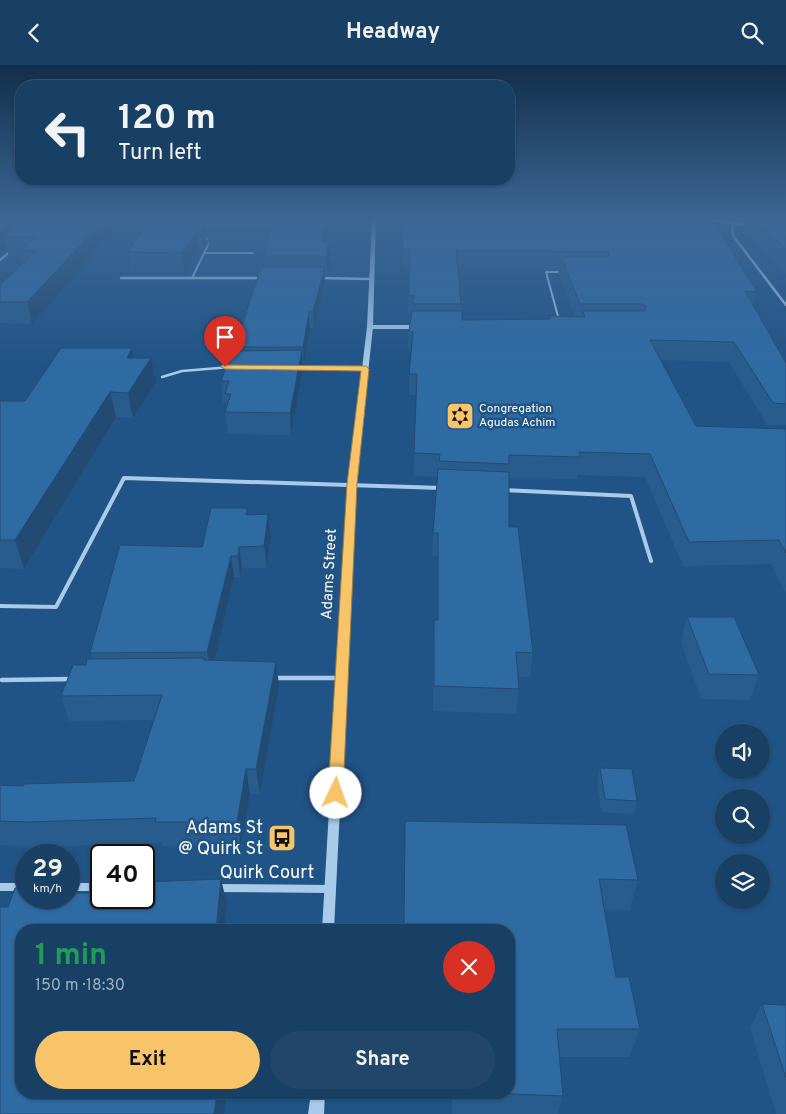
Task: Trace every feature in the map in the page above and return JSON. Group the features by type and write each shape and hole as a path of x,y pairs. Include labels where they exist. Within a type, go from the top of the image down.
{"street":[{"name":"Adams Street","path":"328,924 352,484 370,327 372,269"},
{"path":"758,269 786,305"},
{"path":"121,277 264,278"},
{"path":"311,278 371,279"},
{"path":"370,327 416,327"},
{"path":"0,887 15,887"},
{"name":"Quirk Court","path":"210,888 330,889"},
{"path":"316,1114 317,1099"}],"lane":[{"path":"192,278 196,269"},
{"path":"561,327 546,272 566,272"},
{"path":"162,377 182,371 234,367"},
{"path":"291,367 366,369"},
{"path":"0,606 56,607 124,478 444,488"},
{"path":"503,490 631,496 652,561"},
{"path":"272,678 342,678"},
{"path":"2,680 82,679"}],"building":[{"path":"17,269 58,269 27,302 0,302 0,285"},
{"path":"260,269 324,269 313,312 309,312 303,347 235,347"},
{"path":"410,269 458,269 461,304 413,304 414,296 409,296"},
{"path":"566,269 743,269 757,292 745,291 786,363 786,404 773,403 734,342 650,340 696,426 786,429 786,553 779,540 689,542 650,454 579,452 580,457 509,455 509,464 439,461 440,454 414,453 417,374 409,374 413,332 409,331 412,311 462,311 462,320 550,319 549,316 585,317 583,311 645,311 646,306 642,304 580,304"},
{"path":"61,348 132,348 127,358 151,358 128,393 110,392 15,540 0,540 0,401 25,401"},
{"path":"302,350 290,413 225,412 231,394 225,394 229,381 221,381 232,351"},
{"path":"438,469 509,472 509,527 518,527 533,653 516,652 519,689 434,686 434,620 438,620 438,533 433,533"},
{"path":"211,508 247,508 246,515 268,514 264,546 239,547 238,556 231,556 207,652 90,653 120,545 202,547"},
{"path":"687,617 734,617 759,675 709,674"},
{"path":"204,658 204,660 276,662 256,769 246,769 237,822 155,822 156,818 28,822 0,821 0,785 23,786 24,784 134,781 162,695 61,696 73,665 86,665 87,659"},
{"path":"600,768 632,769 637,801 605,799"},
{"path":"405,821 626,825 638,880 599,879 616,977 629,977 640,1029 557,1029 563,1096 515,1094 515,924 404,924"},
{"path":"221,879 217,924 15,924 15,1099 216,1099 214,1114 0,1114 0,907 8,907 15,888 15,909 80,909 80,893 90,893 90,909 155,909 155,882"},
{"path":"762,1004 786,1005 786,1078"}],"place":[{"name":"Congregation Agudas Achim","path":"460,416"},
{"name":"Adams St @ Quirk St","path":"282,838"}],"route":[{"path":"225,367 366,369 352,484 336,793"}]}
